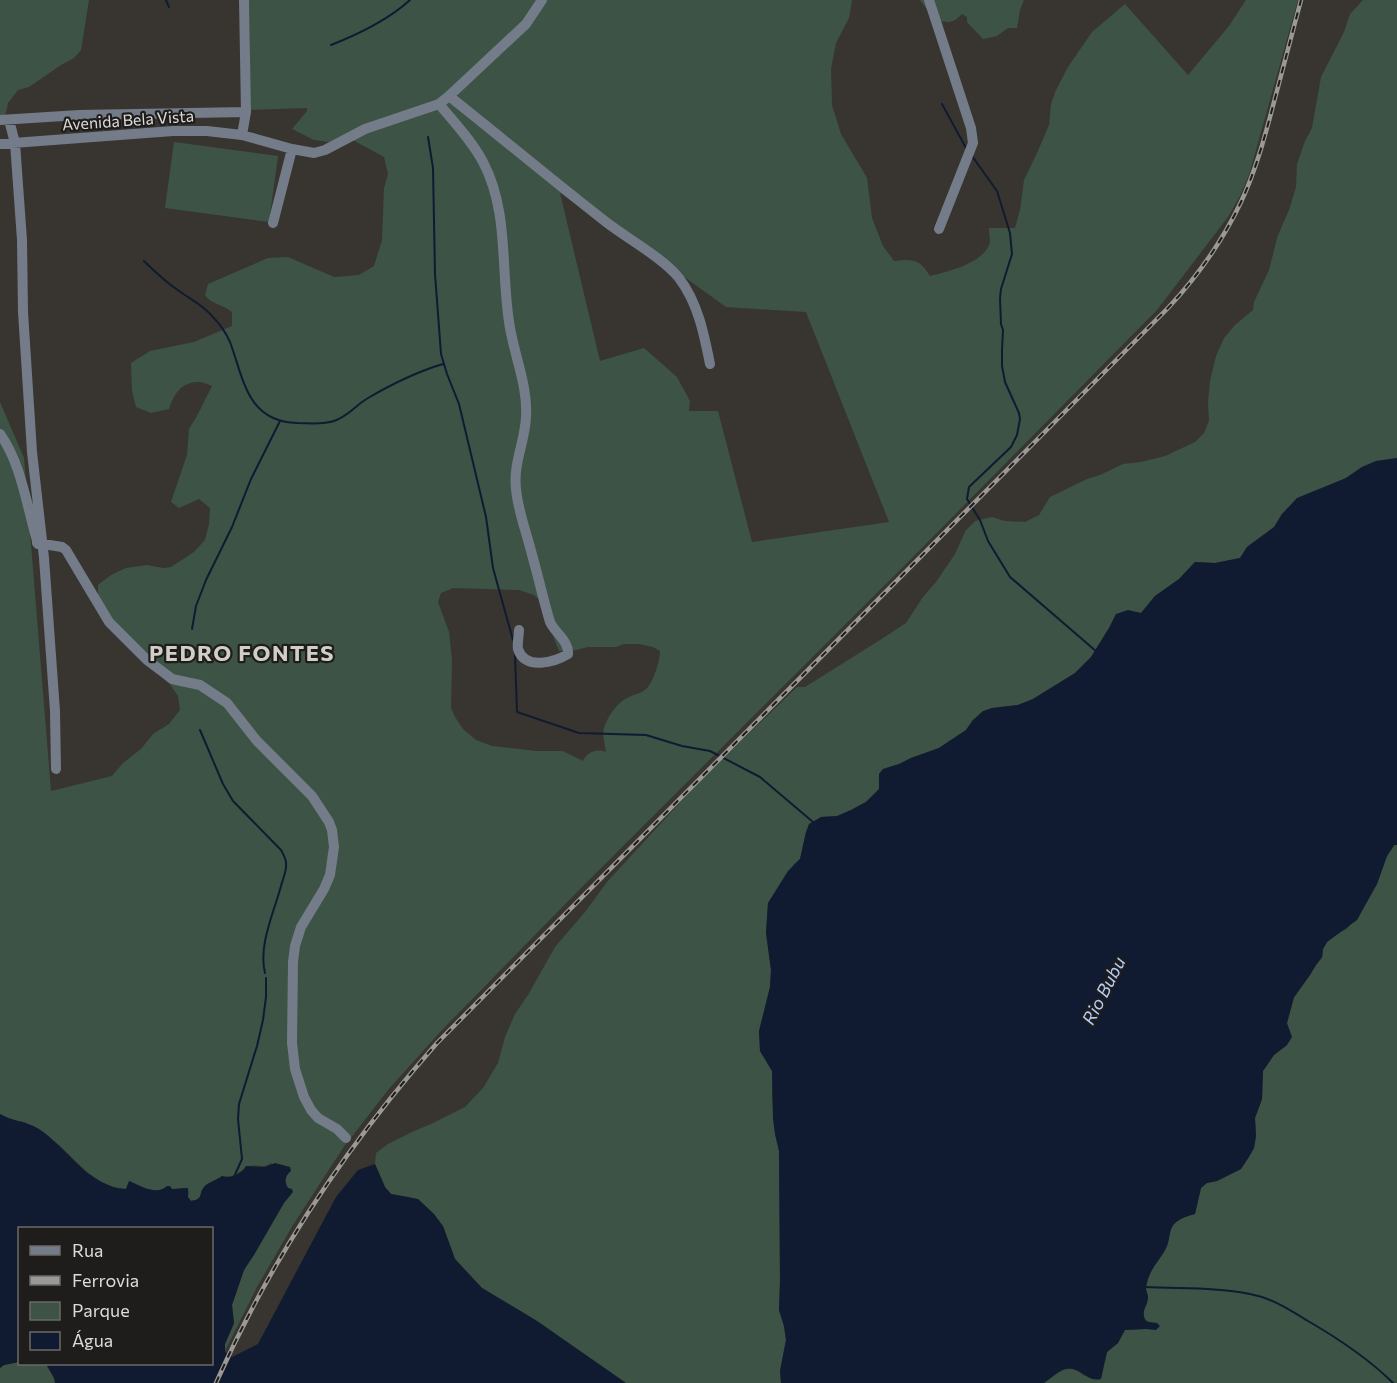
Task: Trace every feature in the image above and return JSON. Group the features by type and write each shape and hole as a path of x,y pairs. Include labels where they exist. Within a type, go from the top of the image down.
{"street":[{"path":"242,135 246,112 244,0"},
{"name":"Avenida Bela Vista","path":"0,144 173,131 207,131 242,135 306,152 320,152 365,129 439,104 526,24 542,0"},
{"path":"929,0 971,128 973,143 939,229"},
{"path":"449,96 678,278 697,312 710,364"},
{"path":"439,104 483,160 492,183 501,219 506,297 526,407 526,419 516,462 515,482 518,503 550,622 568,646 568,654 548,662 530,662 518,649 519,630"},
{"name":"Avenida Bela Vista","path":"5,120 79,115 246,112"},
{"path":"5,120 15,143 22,240 23,312 40,543"},
{"path":"273,223 291,149"},
{"path":"0,434 9,446 44,558 55,711 56,770"},
{"path":"40,543 62,547 66,550 109,622 147,660 172,679 200,685 227,703 257,741 312,796 329,822 334,847 330,875 301,927 295,946 292,1043 295,1069 304,1098 318,1118 337,1129 346,1138"}],"green space":[{"path":"0,0 89,0 81,50 74,58 29,87 18,90 8,103 5,117 0,117"},
{"path":"249,0 852,0 849,18 836,43 831,69 832,105 841,134 867,178 872,218 883,246 894,261 915,261 930,276 964,265 981,256 990,242 989,228 1015,228 1024,180 1049,125 1051,104 1056,90 1068,67 1092,32 1125,4 1188,75 1229,26 1246,0 1298,0 1249,175 1240,196 1228,217 1157,310 580,889 441,1031 388,1090 343,1148 293,1225 257,1287 225,1351 225,1344 234,1324 232,1305 244,1270 286,1199 285,1183 271,1163 265,1166 247,1167 231,1176 222,1176 204,1187 199,1198 190,1201 189,1191 184,1188 158,1191 147,1189 130,1181 126,1189 116,1188 88,1173 60,1146 24,1122 10,1120 0,1114 0,402 24,458 51,791 112,776 123,763 141,749 153,734 169,724 180,710 178,696 166,678 108,615 98,597 98,585 111,575 126,568 147,565 171,567 194,552 205,540 210,508 199,499 179,508 171,502 187,455 189,429 212,386 199,382 186,384 175,395 169,409 151,413 136,407 132,391 131,363 150,351 194,342 232,326 232,312 211,301 205,295 208,284 268,258 288,257 334,277 359,275 374,266 382,240 384,188 388,174 384,157 349,138 329,142 314,140 292,129 307,108 247,110 250,60","holes":["560,193 726,307 806,312 889,522 752,542 718,411 689,411 690,401 677,377 644,348 600,361","453,588 519,590 534,595 546,606 559,651 588,647 616,647 624,644 639,644 660,651 656,670 648,687 623,700 607,719 603,734 606,752 599,750 593,752 583,761 563,751 536,751 492,746 476,740 463,729 451,708 452,659 449,632 438,602 441,593"]},
{"path":"920,0 1024,0 1017,28 1008,28 997,36 983,39 967,22 967,17 962,14 955,20 944,22 934,17"},
{"path":"1363,0 1397,0 1397,458 1376,461 1346,478 1309,493 1282,514 1274,527 1247,547 1240,558 1215,563 1195,562 1179,579 1155,596 1141,613 1116,614 1091,657 1075,673 1033,699 1018,705 992,708 973,720 966,730 939,748 883,769 879,774 879,789 866,802 837,816 821,817 806,832 800,859 794,864 768,903 766,933 771,970 770,987 759,1031 760,1051 772,1071 775,1134 779,1151 779,1310 786,1340 780,1371 781,1383 626,1383 537,1321 482,1288 455,1259 443,1226 409,1197 391,1194 385,1187 375,1164 376,1153 388,1144 465,1107 483,1088 498,1063 505,1037 515,1014 555,947 607,882 700,781 797,687 805,687 906,623 955,554 966,530 975,521 992,517 1005,521 1025,522 1039,515 1050,497 1123,464 1165,456 1195,442 1204,433 1209,421 1210,381 1216,356 1224,338 1253,310 1254,302 1269,270 1278,235 1296,187 1297,164 1312,128 1321,77 1344,32 1350,14"},
{"path":"174,142 278,156 269,222 165,208"},
{"path":"1397,845 1397,1383 1044,1383 1059,1372 1068,1369 1073,1369 1084,1376 1105,1361 1107,1352 1118,1343 1125,1330 1146,1329 1154,1323 1147,1321 1143,1315 1145,1292 1152,1269 1167,1246 1171,1228 1179,1220 1195,1214 1201,1188 1207,1183 1217,1181 1241,1169 1254,1148 1255,1118 1262,1099 1263,1071 1274,1055 1287,1045 1287,1023 1294,998 1322,958 1327,942 1336,934 1347,929 1362,909 1377,884 1387,856"},
{"path":"18,1362 18,1365 47,1365 55,1383 0,1383 0,1368"}],"water":[{"name":"Rio Bubu","path":"1397,458 1397,845 1394,845 1387,856 1377,884 1357,920 1327,942 1322,957 1294,997 1287,1023 1292,1037 1287,1045 1274,1055 1263,1071 1262,1099 1255,1118 1256,1136 1254,1148 1249,1157 1241,1169 1217,1181 1207,1183 1201,1188 1195,1214 1181,1219 1172,1226 1167,1246 1152,1271 1146,1288 1148,1297 1144,1313 1145,1320 1160,1326 1156,1330 1125,1330 1118,1343 1107,1352 1101,1379 1096,1380 1070,1368 1060,1371 1044,1383 781,1383 780,1371 786,1340 779,1310 779,1151 773,1119 772,1071 760,1051 759,1031 770,987 771,970 766,933 768,903 788,871 800,859 809,824 821,817 837,816 866,802 879,789 879,774 883,769 939,748 966,730 983,711 1018,705 1033,699 1075,673 1091,657 1116,614 1128,610 1141,613 1155,596 1179,579 1195,562 1215,563 1240,558 1247,547 1274,527 1282,514 1297,498 1346,478 1376,461"},
{"path":"0,1114 39,1129 89,1174 113,1187 126,1189 129,1181 153,1190 167,1186 172,1189 188,1188 188,1197 191,1201 199,1198 202,1190 208,1184 222,1176 236,1175 246,1166 265,1167 275,1163 290,1167 291,1171 286,1181 288,1188 293,1192 244,1270 232,1305 234,1323 225,1344 225,1352 232,1357 258,1344 336,1197 358,1170 375,1164 385,1187 391,1194 418,1199 434,1214 443,1226 455,1259 482,1288 537,1321 626,1383 55,1383 47,1365 213,1365 213,1227 18,1227 18,1362 0,1368"}],"waterway":[{"path":"166,0 169,7"},
{"path":"331,45 373,26 410,0"},
{"path":"942,104 966,148"},
{"path":"428,137 433,168 435,274 441,354 459,404 486,517 493,568 513,640"},
{"path":"972,156 997,191 1010,233 1012,254 1000,298 1003,330 1002,366 1005,382 1020,419 1017,435 1011,447 969,487 967,499 980,520 988,541 1010,577 1097,652"},
{"path":"144,261 156,273 205,309 217,322 230,342 250,396 267,415 280,421 316,424 334,421 386,388 443,364"},
{"path":"192,629 196,606 206,580 232,527 251,479 280,421"},
{"path":"515,655 517,712 579,733 646,735 682,746 710,751 760,777 813,822"},
{"path":"200,730 223,784 233,801 281,850 286,859 285,872 265,940 263,963 265,973"},
{"path":"234,1177 242,1159 238,1119 239,1104 263,1020 266,978"},
{"path":"1145,1287 1224,1290 1266,1298 1342,1342 1374,1365 1393,1383"}],"railway":[{"path":"216,1383 261,1292 313,1205 372,1122 437,1043 1168,308 1189,284 1226,231 1251,178 1260,153 1301,0"}],"district":[{"name":"PEDRO FONTES","path":"242,653"}]}
